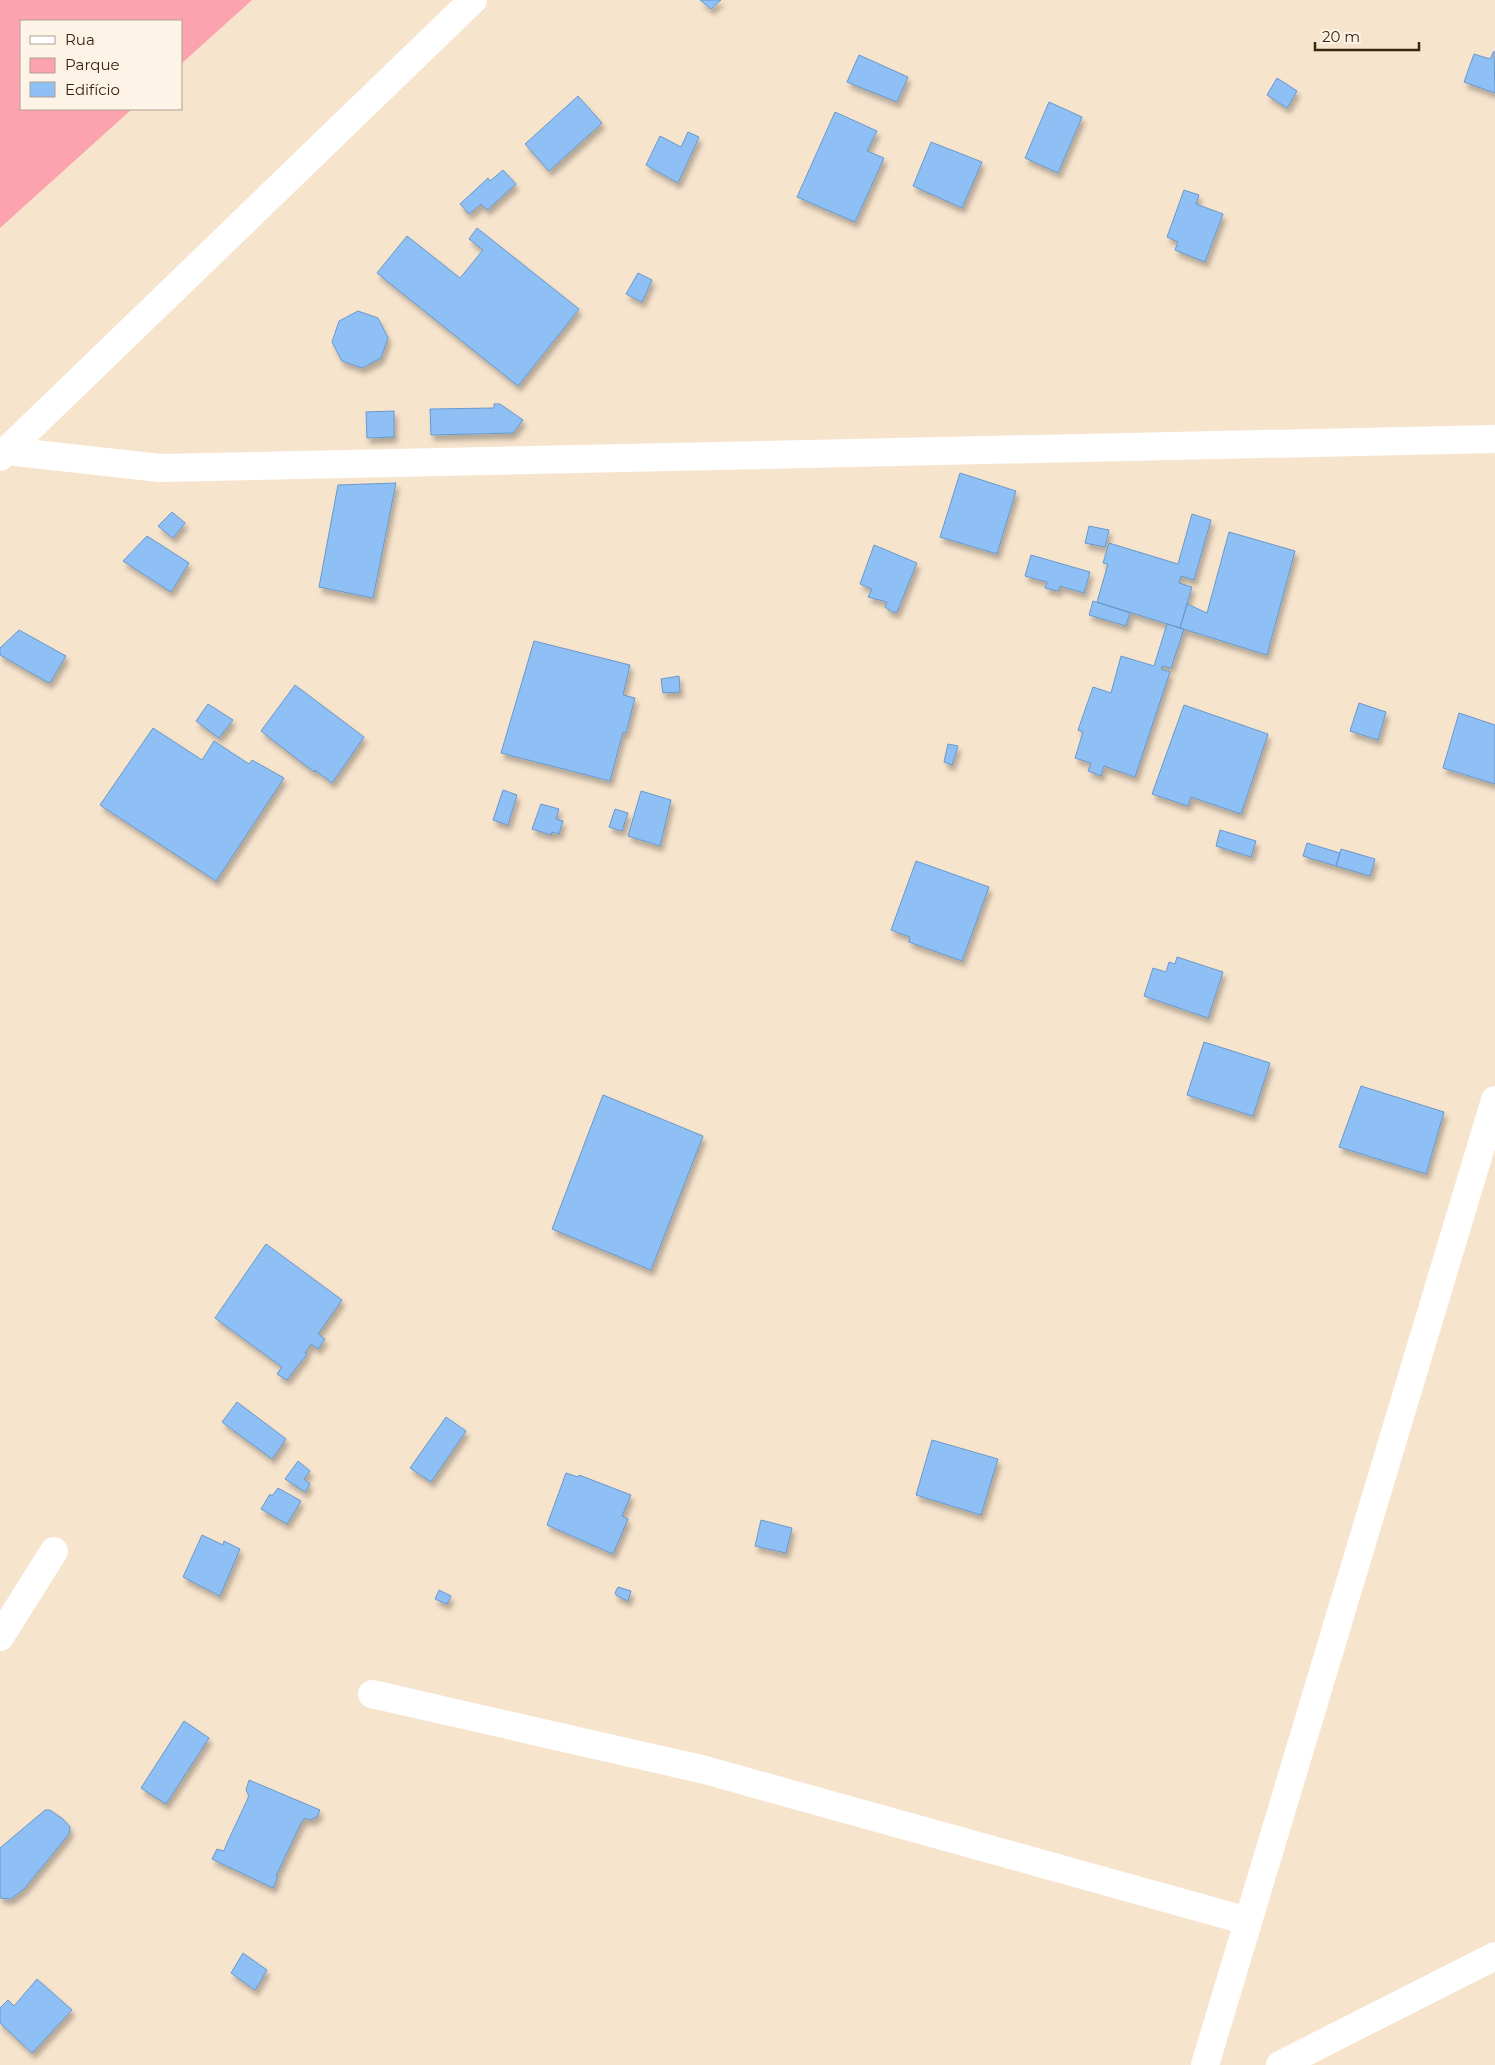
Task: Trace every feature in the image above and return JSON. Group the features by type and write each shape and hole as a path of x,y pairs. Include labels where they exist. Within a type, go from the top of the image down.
{"street":[{"path":"4,454 474,0"},
{"path":"4,454 160,468 1495,439"},
{"path":"1205,2065 1495,1100"},
{"path":"0,1637 54,1551"},
{"path":"372,1694 704,1770 1248,1921"},
{"path":"1280,2065 1495,1956"}],"green space":[{"path":"0,0 252,0 182,63 182,20 20,20 20,110 131,110 0,228"}],"building":[{"path":"700,0 721,0 711,9"},
{"path":"1494,51 1495,93 1464,82 1474,54 1490,59"},
{"path":"859,55 908,77 897,102 847,82"},
{"path":"1277,78 1297,91 1287,108 1267,95"},
{"path":"578,96 602,123 549,171 525,144"},
{"path":"1049,102 1082,117 1058,173 1025,158"},
{"path":"835,112 877,131 867,151 884,158 855,222 797,197"},
{"path":"688,132 699,137 678,183 646,165 660,136 681,147"},
{"path":"931,142 982,162 962,208 913,186"},
{"path":"503,170 516,184 487,210 481,204 469,214 460,204 488,178 490,181"},
{"path":"1184,190 1199,195 1196,204 1223,214 1205,262 1175,250 1178,242 1167,237"},
{"path":"477,228 579,309 518,386 377,273 407,236 460,278 483,250 469,239"},
{"path":"638,273 652,280 642,302 626,294"},
{"path":"358,311 378,318 388,338 381,358 362,368 342,361 332,342 339,321"},
{"path":"494,404 500,404 523,420 513,433 431,435 430,409 494,408"},
{"path":"394,411 394,437 367,438 366,412"},
{"path":"960,473 1016,491 997,554 940,537"},
{"path":"396,483 373,598 319,587 338,485"},
{"path":"172,512 185,523 173,538 158,526"},
{"path":"1192,514 1211,520 1194,580 1181,576 1179,583 1192,587 1180,628 1097,602 1108,564 1103,563 1109,543 1178,564"},
{"path":"1089,526 1109,530 1105,547 1085,543"},
{"path":"1229,532 1295,551 1267,655 1180,628 1187,604 1207,613"},
{"path":"147,536 189,563 171,592 123,561"},
{"path":"874,545 917,563 897,612 892,612 885,607 887,602 868,597 872,589 860,584"},
{"path":"1031,555 1090,572 1084,593 1060,586 1058,591 1045,588 1047,582 1025,576"},
{"path":"1093,601 1130,613 1126,626 1089,615"},
{"path":"1167,624 1184,629 1171,668 1162,666 1161,669 1170,672 1135,777 1104,766 1101,776 1088,771 1091,763 1075,758 1083,732 1078,730 1093,687 1111,693 1121,656 1154,666"},
{"path":"19,630 66,656 49,683 0,655 0,648"},
{"path":"534,641 630,665 623,695 635,698 626,733 623,732 610,781 501,753"},
{"path":"679,676 680,692 663,693 661,679"},
{"path":"295,685 364,737 332,783 315,770 314,772 261,731"},
{"path":"1359,703 1386,712 1378,740 1350,731"},
{"path":"208,704 233,720 219,738 196,721"},
{"path":"1184,705 1268,734 1241,814 1191,797 1188,806 1152,794"},
{"path":"1459,713 1495,725 1495,784 1443,768"},
{"path":"153,728 202,760 214,741 249,764 252,760 284,778 216,881 100,805"},
{"path":"948,744 958,746 952,765 944,762"},
{"path":"503,790 517,795 508,825 493,820"},
{"path":"641,791 671,800 660,846 628,836"},
{"path":"541,804 559,809 556,819 563,821 559,834 552,832 551,835 532,829"},
{"path":"615,809 628,813 622,831 609,827"},
{"path":"1220,830 1256,841 1251,857 1216,846"},
{"path":"1307,843 1340,853 1336,866 1303,856"},
{"path":"1341,849 1375,859 1370,876 1336,866"},
{"path":"916,861 989,887 962,961 909,942 910,937 891,930"},
{"path":"1177,957 1223,972 1208,1018 1144,996 1153,968 1166,972 1169,962 1175,964"},
{"path":"1204,1042 1270,1063 1253,1116 1187,1095"},
{"path":"1361,1086 1444,1112 1426,1174 1339,1147"},
{"path":"603,1095 703,1136 651,1270 552,1229"},
{"path":"266,1244 342,1300 318,1334 325,1339 318,1349 311,1344 305,1353 307,1354 287,1380 277,1374 282,1367 215,1318"},
{"path":"237,1402 286,1439 272,1459 222,1422"},
{"path":"446,1417 466,1431 431,1482 410,1468"},
{"path":"932,1440 998,1459 981,1515 916,1495"},
{"path":"298,1461 310,1471 304,1479 310,1484 305,1492 285,1479"},
{"path":"566,1473 578,1477 579,1475 631,1495 622,1516 628,1519 613,1554 547,1525"},
{"path":"278,1488 301,1501 287,1524 261,1509 270,1494 272,1496"},
{"path":"761,1520 792,1528 786,1553 755,1546"},
{"path":"202,1535 223,1545 224,1541 240,1549 220,1596 183,1577"},
{"path":"618,1587 631,1591 628,1601 617,1596 615,1593"},
{"path":"439,1590 451,1596 447,1604 435,1599"},
{"path":"184,1721 209,1738 166,1804 141,1788"},
{"path":"249,1780 320,1810 317,1817 310,1820 305,1818 301,1823 276,1876 278,1876 273,1888 212,1859 217,1849 224,1851 249,1796 246,1790"},
{"path":"45,1810 50,1810 63,1819 70,1827 69,1834 24,1889 11,1899 0,1898 0,1848"},
{"path":"243,1953 267,1970 255,1990 231,1973"},
{"path":"37,1979 72,2010 32,2053 0,2023 0,2008 8,2000 14,2006"}]}
